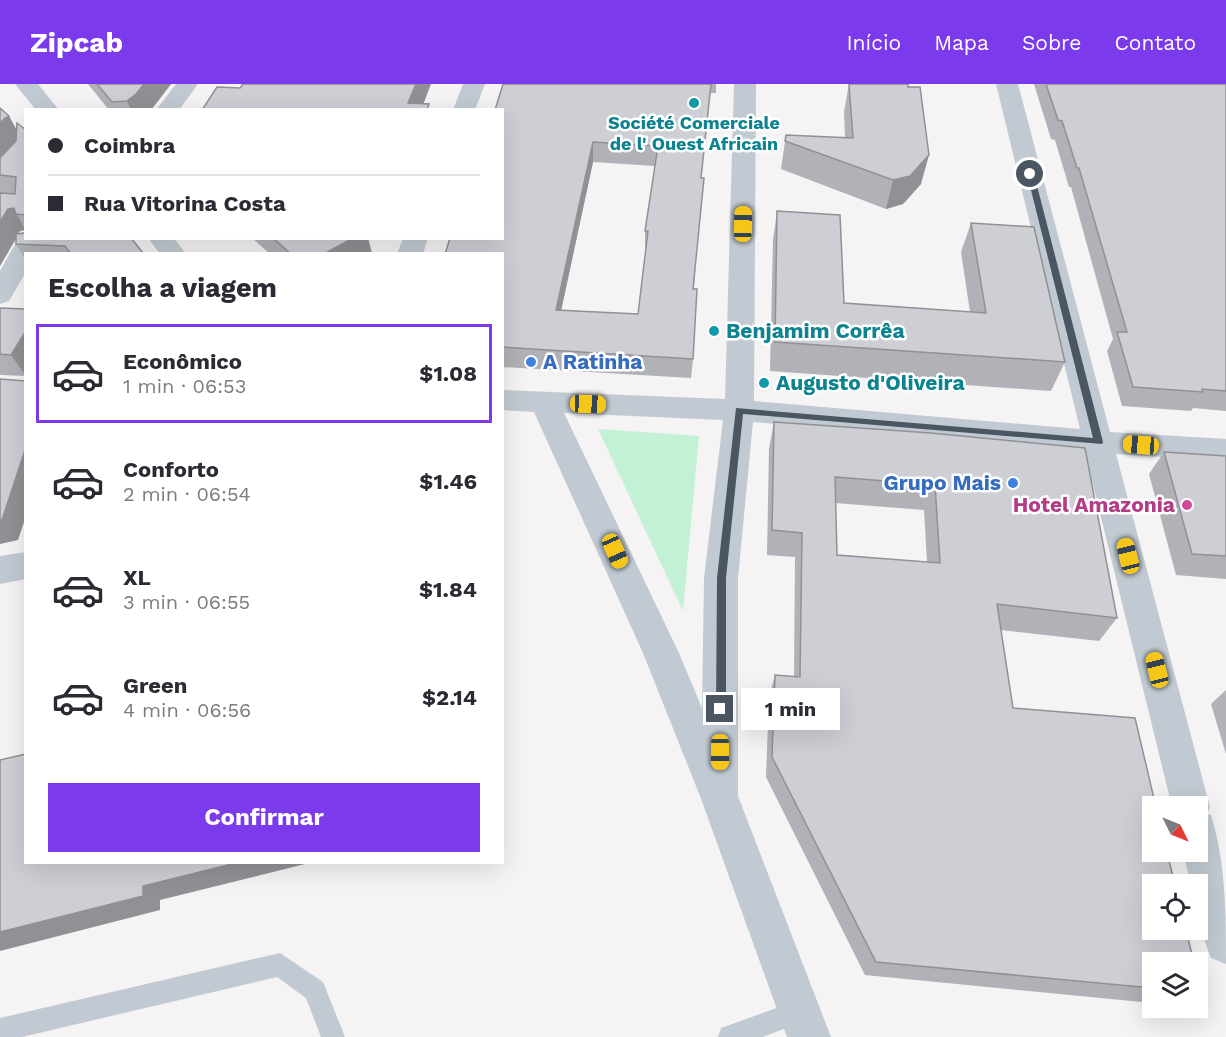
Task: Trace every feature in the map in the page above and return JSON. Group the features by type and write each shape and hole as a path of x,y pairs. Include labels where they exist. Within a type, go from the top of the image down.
{"street":[{"path":"26,84 46,108"},
{"path":"169,108 187,84"},
{"path":"465,108 474,84"},
{"path":"719,796 722,578 740,410 745,84"},
{"path":"1007,84 1188,796"},
{"path":"162,240 172,252"},
{"path":"0,295 24,252"},
{"path":"505,400 740,410 1099,442 1226,450"},
{"path":"545,403 661,654 719,796 804,1025"},
{"path":"0,570 24,565"},
{"path":"1205,862 1226,943"}],"lane":[{"path":"0,1030 280,965 315,990 333,1037"},
{"path":"730,1037 804,1025"}],"green space":[{"path":"598,429 699,436 683,611"}],"building":[{"path":"97,84 144,84 127,101 112,102"},
{"path":"243,84 416,84 408,103 429,104 428,108 203,108 217,87 240,88"},
{"path":"503,84 711,84 693,289 697,289 693,359 504,347 504,252 446,252 449,240 504,240 504,108 496,108","holes":["593,142 658,146 645,231 648,231 638,314 556,310"]},
{"path":"849,84 908,84 908,87 920,87 929,155 910,176 893,180 785,141 786,135 853,138"},
{"path":"1046,84 1226,84 1226,391 1202,389 1203,392 1133,387 1117,332 1127,332 1079,168 1077,168 1062,121 1058,120"},
{"path":"0,108 9,116 0,123"},
{"path":"17,123 24,128 24,215 16,214 14,208 8,209 0,222 0,193 15,194 16,177 0,175 0,158 16,141"},
{"path":"777,211 840,215 844,303 986,313 971,223 1034,227 1065,362 775,342"},
{"path":"24,233 24,240 133,240 142,252 70,252 65,246 16,244 16,234"},
{"path":"275,240 349,240 328,252 289,252"},
{"path":"0,308 24,309 24,334 11,355 0,354"},
{"path":"0,379 24,381 24,453 2,520 0,520"},
{"path":"774,422 931,433 1085,448 1117,618 997,604 1013,708 1135,718 1153,796 1142,796 1142,862 1169,862 1172,874 1142,874 1142,940 1188,940 1191,952 1142,952 1142,987 876,962 772,757 775,675 800,677 802,533 772,530","holes":["835,477 935,485 940,563 837,555"]},
{"path":"1164,452 1226,456 1226,556 1192,554"},
{"path":"24,754 24,864 232,864 143,886 143,896 0,932 0,760"}],"place":[{"name":"Société Comerciale de l' Ouest Africain","path":"694,103"},
{"name":"Benjamim Corrêa","path":"714,331"},
{"name":"A Ratinha","path":"531,362"},
{"name":"Augusto d'Oliveira","path":"764,383"},
{"name":"Grupo Mais","path":"1013,483"},
{"name":"Hotel Amazonia","path":"1187,505"}],"route":[{"path":"720,709 722,578 740,410 1099,442 1030,174"}]}
